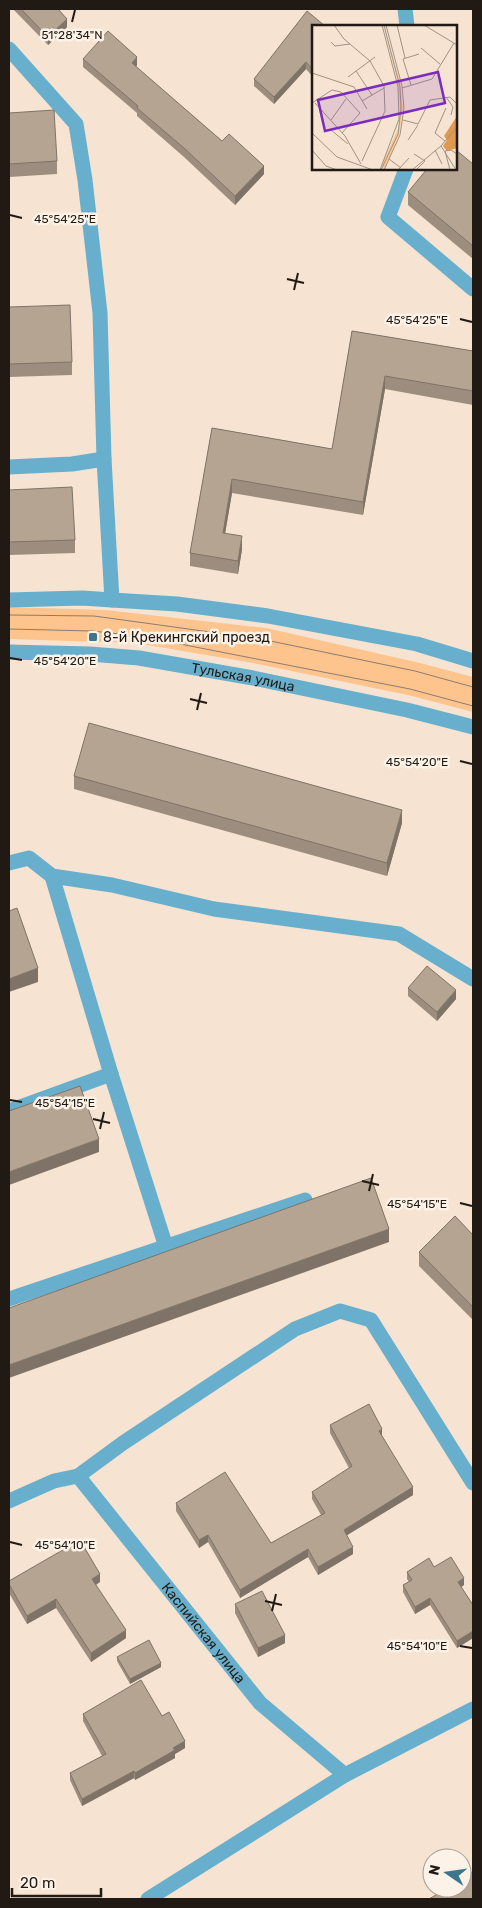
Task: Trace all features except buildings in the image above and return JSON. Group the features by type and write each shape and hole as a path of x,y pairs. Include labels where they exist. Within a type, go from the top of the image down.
{"street":[{"path":"405,9 407,25"},
{"path":"9,49 76,124 85,180 100,313 104,458 112,600"},
{"path":"406,170 388,217 473,288"},
{"path":"9,467 72,464 104,458"},
{"path":"9,600 82,598 176,604 268,616 417,644 473,661"},
{"name":"Тульская улица","path":"9,652 90,654 139,658 253,678 407,710 473,726"},
{"path":"9,864 29,858 52,876 112,885 214,909 398,934 473,979"},
{"path":"52,876 111,1074 166,1247"},
{"path":"9,1111 111,1074"},
{"path":"9,1299 305,1200"},
{"path":"9,1501 54,1481 78,1476 124,1443 296,1329 340,1311 371,1320 473,1482"},
{"name":"Каспийская улица","path":"78,1476 260,1703 345,1775"},
{"path":"148,1899 345,1775 473,1709"}],"shaded area":[{"path":"9,607 105,610 266,628 473,677 473,712 408,695 253,663 136,643 9,639"}],"tram line":[{"path":"9,615 94,616 261,639 415,671 473,687"},
{"path":"9,629 92,631 139,636 410,689 473,706"}],"place":[{"name":"8-й Крекингский проезд","path":"93,637"}]}
